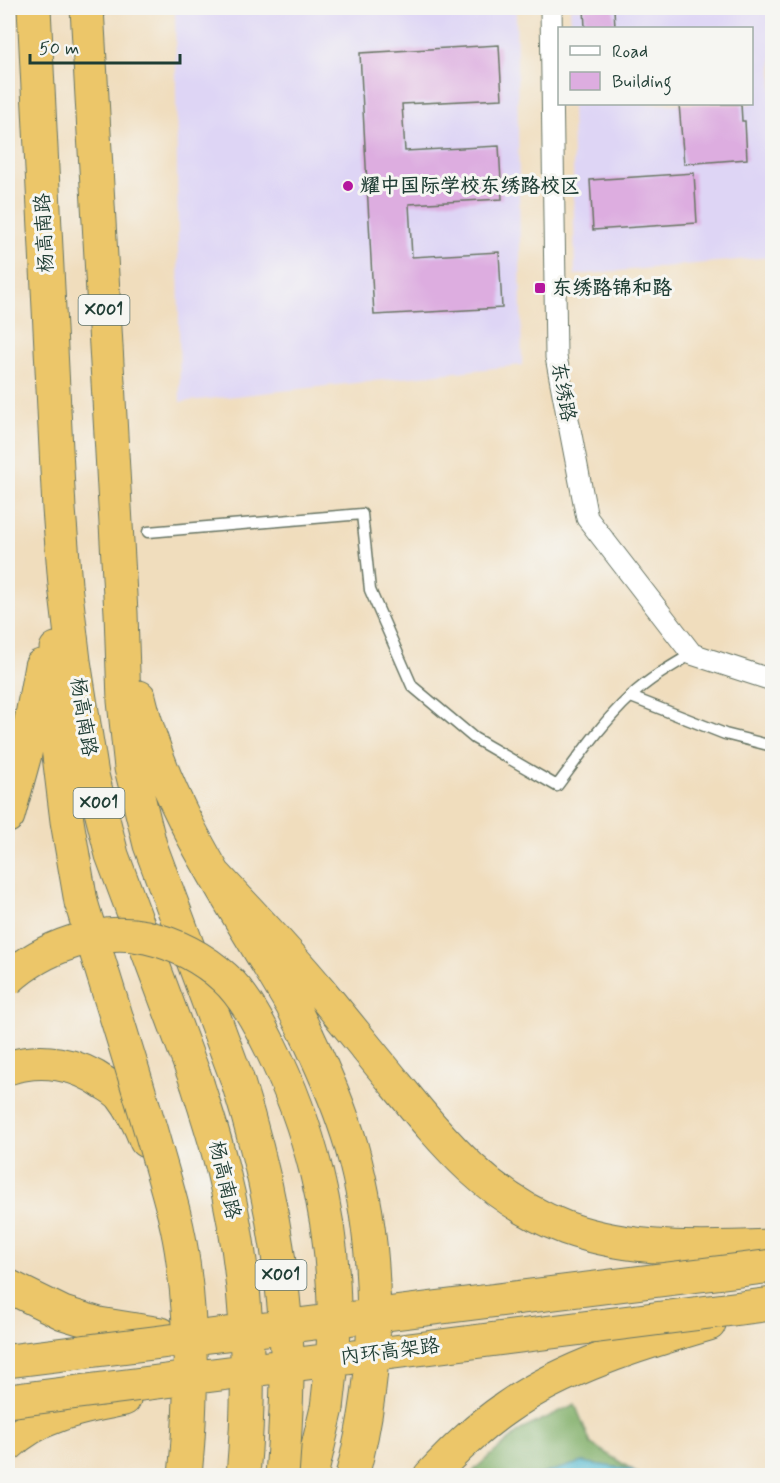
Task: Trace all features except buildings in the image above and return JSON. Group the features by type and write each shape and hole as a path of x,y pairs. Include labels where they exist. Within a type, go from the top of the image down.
{"highway":[{"name":"杨高南路","path":"34,8 59,509 74,661 92,775 112,855 197,1083 223,1170 242,1279 248,1351 248,1404 243,1476"},
{"name":"杨高南路","path":"87,8 124,701 131,768 150,844 237,1079 265,1173 283,1293 287,1354 282,1476"},
{"path":"8,816 25,754 39,679 52,592 59,509"},
{"path":"59,509 55,670 57,739 67,821 81,902 134,1072 167,1191 183,1260 189,1320 189,1427 184,1476"},
{"path":"121,613 142,710 158,760 177,806 292,1005 332,1089 351,1145 367,1212 374,1288 369,1393 352,1476"},
{"path":"216,876 308,976 432,1129 468,1167 497,1190 529,1210 566,1228 607,1239 655,1247 722,1248 771,1256"},
{"path":"8,979 20,968 54,949 93,936 131,934 164,942 195,955 227,980 257,1020 281,1069 310,1146 324,1210 331,1259 334,1304 333,1354 327,1408 311,1476"},
{"path":"8,1068 39,1062 58,1062 93,1075 120,1094 140,1127 167,1191"},
{"name":"内环高架路","path":"8,1361 771,1256"},
{"path":"8,1286 55,1309 99,1324 160,1334"},
{"name":"内环高架路","path":"8,1401 772,1304"},
{"path":"430,1476 466,1438 507,1407 553,1382 600,1360 652,1340 710,1324"},
{"path":"8,1445 40,1422 83,1408 133,1397"}],"street":[{"name":"东绣路","path":"551,8 556,357 587,518 692,654"},
{"path":"692,654 772,680"}],"lane":[{"path":"148,532 362,514 370,590 412,686 474,738 557,786 596,733 631,696 656,675 692,654"},
{"path":"631,696 725,734 772,746"}],"shaded area":[{"name":"耀中国际学校东绣路校区","path":"175,8 516,8 522,365 180,402"},
{"path":"570,8 772,8 772,257 575,275 572,105 753,105 753,27 571,27"}],"green space":[{"path":"575,1404 591,1444 633,1470 582,1462 539,1475 470,1476 476,1468 521,1430"}],"water":[{"path":"582,1462 633,1470 639,1475 539,1475"}],"place":[{"name":"耀中国际学校东绣路校区","path":"348,186"},
{"name":"东绣路锦和路","path":"540,288"}]}
